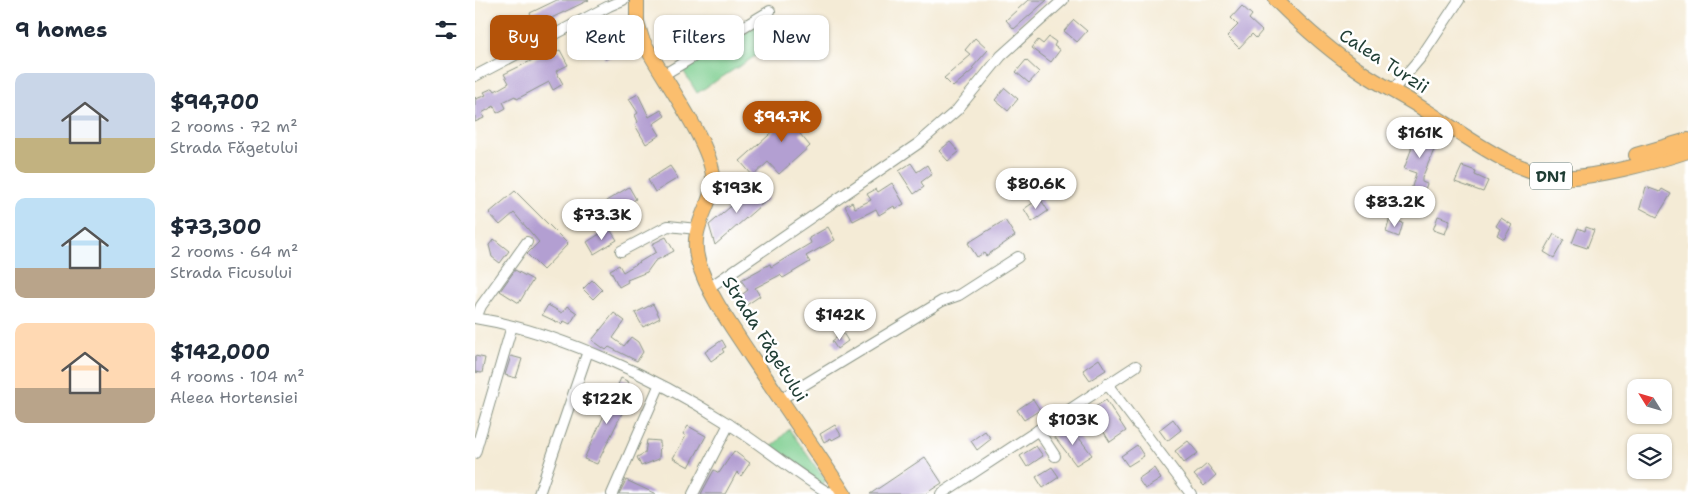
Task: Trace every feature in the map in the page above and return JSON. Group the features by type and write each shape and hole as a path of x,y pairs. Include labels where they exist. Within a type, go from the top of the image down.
{"main road":[{"name":"Strada Făgetului","path":"637,0 639,31 696,133 711,168 711,188 697,229 697,260 732,328 843,492"},
{"name":"Calea Turzii","path":"1276,0 1331,51 1392,91 1427,111 1521,157 1562,168 1581,168 1607,163 1688,140"},
{"name":"Calea Turzii","path":"1427,111 1469,140 1517,165 1548,175 1582,177 1688,151"}],"street":[{"path":"475,76 623,0"},
{"path":"710,287 799,227 941,125 971,94 1001,56 1063,0"},
{"path":"1392,91 1421,57 1459,0"},
{"path":"663,75 770,10"},
{"path":"621,251 668,226 697,229"},
{"path":"527,242 481,306 476,318 512,326 588,352 729,424 827,492 843,492"},
{"path":"779,400 942,302 959,295 1018,257"},
{"path":"475,453 512,326"},
{"path":"539,494 588,352"},
{"path":"941,494 1136,366"},
{"path":"1107,384 1191,494"},
{"path":"610,491 658,388"},
{"path":"693,494 729,424"},
{"path":"1038,430 1055,456"}],"green space":[{"path":"754,28 754,57 697,93 681,67 692,60 744,60 744,34"},
{"path":"789,429 826,481 820,485 771,448"}],"building":[{"path":"557,0 589,0 557,15 531,15 530,13"},
{"path":"1028,0 1047,0 1014,29 1006,20"},
{"path":"1242,6 1252,15 1249,19 1262,31 1256,38 1252,34 1239,48 1227,36 1238,25 1231,18"},
{"path":"1074,20 1087,31 1077,42 1064,31"},
{"path":"1049,37 1056,42 1054,46 1060,50 1051,62 1032,48 1038,40 1043,44"},
{"path":"975,38 988,50 972,68 974,69 953,87 944,78 971,55 965,50"},
{"path":"560,50 568,65 556,71 563,84 553,90 549,82 517,99 515,96 503,102 506,108 497,113 494,106 482,113 484,118 475,122 475,97 476,99 486,95 484,92 493,88 495,91 509,83 504,74 533,60 557,60 557,51"},
{"path":"1026,60 1039,72 1029,83 1016,72"},
{"path":"1005,88 1018,99 1008,111 995,100"},
{"path":"638,94 649,117 661,110 665,116 653,124 660,135 646,144 635,125 638,122 635,115 638,113 629,99"},
{"path":"806,102 819,117 800,134 810,146 779,174 768,162 753,176 740,161"},
{"path":"1413,129 1429,131 1429,133 1440,136 1422,178 1422,182 1427,184 1421,200 1409,197 1416,173 1404,169 1411,150"},
{"path":"950,142 959,152 948,161 939,151"},
{"path":"911,163 917,172 927,165 932,174 921,182 924,187 914,194 899,171"},
{"path":"670,166 678,178 655,192 648,180"},
{"path":"1462,166 1476,171 1475,175 1488,181 1483,192 1455,182"},
{"path":"892,183 904,204 895,209 894,206 879,215 876,209 853,221 845,206 852,202 855,208 871,200 867,194 876,189 878,192"},
{"path":"756,185 768,199 715,245 709,225"},
{"path":"629,187 636,199 614,213 606,201"},
{"path":"1646,187 1660,192 1662,189 1671,194 1657,217 1640,208"},
{"path":"515,191 568,244 543,270 527,254 539,242 514,213 500,225 489,213"},
{"path":"1040,198 1048,211 1032,222 1024,209"},
{"path":"1438,216 1450,220 1445,234 1433,230"},
{"path":"1390,218 1403,223 1399,237 1386,232"},
{"path":"1501,218 1512,225 1504,239 1497,235 1500,229 1496,226"},
{"path":"1005,220 1015,236 986,256 984,253 977,257 968,243"},
{"path":"828,227 835,240 806,256 810,262 783,278 780,275 755,288 760,296 742,308 736,299 748,290 741,280 770,264 771,267 811,243 809,238"},
{"path":"1586,227 1594,230 1587,248 1572,243 1578,228 1585,231"},
{"path":"609,228 617,240 594,254 587,242"},
{"path":"1554,234 1564,240 1554,258 1544,252"},
{"path":"666,237 674,251 655,261 647,272 627,280 628,282 619,287 610,270 619,265 623,272 656,252 652,244"},
{"path":"494,239 509,251 500,263 492,257 489,245"},
{"path":"515,270 533,280 519,303 500,291"},
{"path":"592,280 602,290 593,299 583,289"},
{"path":"653,304 660,318 643,327 635,313"},
{"path":"548,305 562,313 567,306 577,313 570,324 564,321 561,324 542,315"},
{"path":"614,313 625,321 613,338 624,346 631,337 638,342 643,352 637,361 609,347 606,350 592,340"},
{"path":"843,333 848,341 837,349 832,341"},
{"path":"722,340 726,347 722,349 724,352 711,361 705,352"},
{"path":"475,356 485,358 482,373 475,372"},
{"path":"511,356 522,359 516,378 505,375"},
{"path":"1099,359 1106,370 1090,380 1083,370"},
{"path":"621,378 629,382 618,406 624,409 597,464 584,459"},
{"path":"1033,399 1040,410 1024,420 1017,410"},
{"path":"1106,400 1126,431 1110,442 1090,410"},
{"path":"1173,419 1181,430 1167,441 1159,430"},
{"path":"835,425 841,435 824,442 820,434"},
{"path":"688,426 706,436 689,467 673,458 686,436 683,434"},
{"path":"1070,426 1092,455 1076,465 1054,436"},
{"path":"985,431 991,439 977,450 971,441"},
{"path":"647,440 660,441 659,459 641,466 637,457 645,453"},
{"path":"1188,441 1198,453 1184,463 1175,451"},
{"path":"1137,445 1144,456 1128,466 1121,456"},
{"path":"1036,446 1043,456 1027,467 1020,456"},
{"path":"734,451 750,463 741,476 737,472 725,494 701,494 714,470 719,473"},
{"path":"925,457 942,483 925,494 870,494"},
{"path":"1207,464 1216,475 1204,486 1194,475"},
{"path":"1052,467 1059,477 1043,488 1036,477"},
{"path":"1154,468 1161,479 1145,489 1138,479"},
{"path":"626,480 656,494 619,494"}]}
